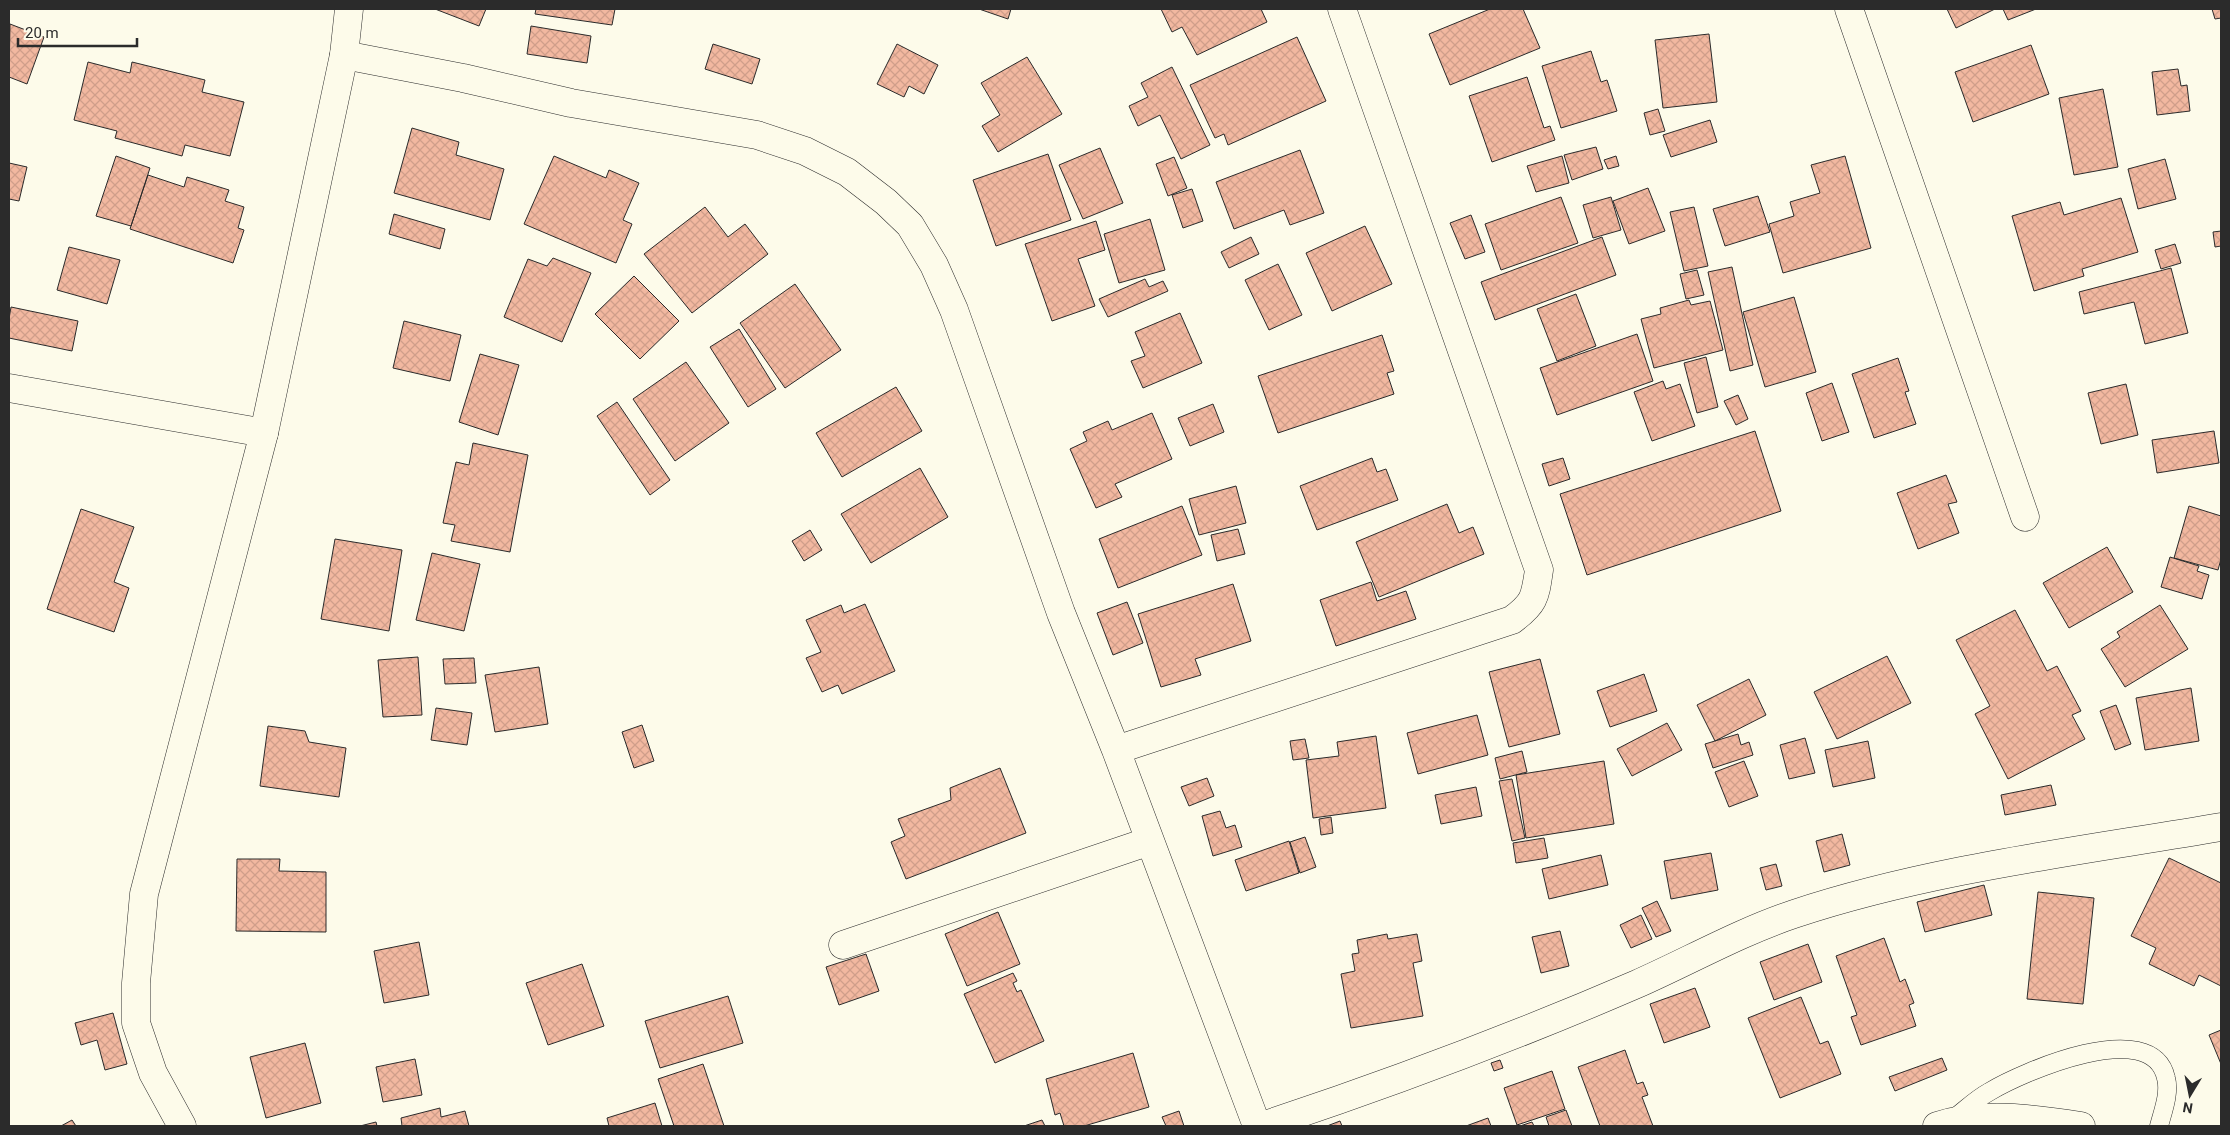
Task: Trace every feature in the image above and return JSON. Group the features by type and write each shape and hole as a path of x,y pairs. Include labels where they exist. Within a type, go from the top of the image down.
{"street":[{"path":"182,1126 153,1073 136,1023 136,983 144,894 264,432 344,55 349,9"},
{"path":"1116,750 1512,620 1529,608 1536,590 1539,570 1342,9"},
{"path":"1848,9 2025,517"},
{"path":"344,55 463,78 571,103 757,135 805,151 847,172 886,202 910,225 934,266 954,310 1058,604 1116,750 1257,1126"},
{"path":"9,388 264,432"},
{"path":"1262,1126 1381,1087 1635,985 1742,935 1794,914 1887,888 1992,866 2221,827"},
{"path":"842,945 1150,841"},
{"path":"1943,1124 1999,1118 2046,1121 2081,1126"}],"lane":[{"path":"1943,1124 1989,1092 2048,1064 2097,1052 2128,1048 2146,1052 2158,1062 2166,1077 2166,1098 2159,1126"}],"building":[{"path":"435,9 486,9 479,26"},
{"path":"536,9 615,9 612,25 535,14"},
{"path":"979,9 1011,9 1008,19"},
{"path":"1161,9 1261,9 1267,22 1197,55 1182,27 1172,32"},
{"path":"1490,9 1523,9 1540,48 1450,85 1429,34"},
{"path":"1947,9 1995,9 1956,28"},
{"path":"2003,9 2036,9 2008,20"},
{"path":"2212,9 2221,9 2221,18 2215,19"},
{"path":"10,24 44,37 27,84 9,77"},
{"path":"531,26 591,36 587,63 527,54"},
{"path":"1709,34 1717,102 1663,108 1655,40"},
{"path":"1297,37 1326,101 1228,145 1224,134 1215,138 1190,85"},
{"path":"713,44 760,59 752,84 705,69"},
{"path":"897,44 938,65 924,94 909,86 904,97 877,84"},
{"path":"2031,45 2049,94 1973,122 1955,72"},
{"path":"1591,51 1601,82 1607,80 1617,111 1561,128 1542,66"},
{"path":"1027,57 1062,114 998,152 982,126 1000,115 981,83"},
{"path":"88,62 130,73 132,62 205,80 202,92 244,102 230,156 185,145 182,156 115,138 117,131 74,120"},
{"path":"1172,67 1210,145 1181,159 1160,115 1138,126 1129,106 1148,97 1141,83"},
{"path":"2178,69 2181,86 2187,85 2190,111 2157,115 2152,72"},
{"path":"1527,77 1544,128 1550,126 1555,140 1492,162 1469,96"},
{"path":"2103,89 2118,167 2074,175 2059,98"},
{"path":"1658,109 1665,131 1650,135 1644,113"},
{"path":"1710,120 1717,142 1671,157 1663,135"},
{"path":"412,128 459,142 456,155 504,169 490,220 394,193"},
{"path":"1596,147 1603,169 1572,180 1564,155"},
{"path":"1100,148 1123,203 1083,219 1059,165"},
{"path":"1300,150 1324,213 1290,225 1284,210 1234,229 1216,182"},
{"path":"1048,154 1071,220 996,246 973,180"},
{"path":"116,156 150,168 131,226 96,216"},
{"path":"554,156 606,178 609,170 639,183 623,220 632,224 616,263 524,224"},
{"path":"1562,156 1569,183 1536,192 1527,166"},
{"path":"1616,156 1619,166 1608,169 1604,160"},
{"path":"1845,156 1871,248 1783,273 1769,224 1794,216 1790,202 1820,193 1811,165"},
{"path":"1174,157 1187,188 1168,196 1156,164"},
{"path":"2165,159 2176,199 2138,209 2128,169"},
{"path":"9,163 27,167 19,201 9,199"},
{"path":"148,175 184,187 187,177 229,190 225,201 244,207 238,228 244,230 233,263 130,229"},
{"path":"1648,188 1665,231 1629,244 1613,201"},
{"path":"1192,189 1203,221 1183,228 1172,195"},
{"path":"1758,196 1770,232 1725,246 1713,209"},
{"path":"1561,197 1578,243 1501,270 1485,224"},
{"path":"1611,197 1621,230 1593,238 1583,205"},
{"path":"2121,198 2138,252 2082,269 2084,276 2034,291 2012,216 2060,202 2064,215"},
{"path":"705,207 728,237 745,224 768,254 692,313 644,254"},
{"path":"1694,207 1708,266 1684,271 1670,212"},
{"path":"394,214 445,229 440,249 389,234"},
{"path":"1471,215 1485,252 1465,259 1450,223"},
{"path":"1150,219 1165,270 1119,283 1104,234"},
{"path":"1096,221 1105,250 1078,259 1095,306 1052,321 1025,244"},
{"path":"1365,226 1392,284 1332,311 1306,253"},
{"path":"2221,231 2221,246 2215,247 2213,232"},
{"path":"1251,237 1259,254 1229,268 1221,252"},
{"path":"1602,237 1616,275 1495,320 1481,282"},
{"path":"2175,244 2181,263 2161,269 2155,250"},
{"path":"69,247 120,260 107,304 57,290"},
{"path":"553,258 591,273 562,342 504,317 528,259 547,266"},
{"path":"1278,264 1302,315 1269,330 1245,280"},
{"path":"1732,267 1753,365 1730,371 1708,272"},
{"path":"2171,268 2188,333 2145,344 2134,302 2084,314 2079,292"},
{"path":"1697,270 1704,295 1686,299 1680,274"},
{"path":"634,276 679,321 640,359 595,314"},
{"path":"1145,279 1149,287 1163,281 1168,291 1108,317 1099,299"},
{"path":"795,284 841,350 785,388 740,323"},
{"path":"1576,294 1596,346 1557,361 1537,309"},
{"path":"1794,297 1816,372 1765,387 1743,312"},
{"path":"1689,300 1691,305 1710,301 1723,350 1654,368 1641,319 1661,314 1660,308"},
{"path":"11,307 78,321 72,351 9,338"},
{"path":"1180,313 1202,363 1143,388 1131,361 1145,356 1135,332"},
{"path":"404,321 461,335 450,381 393,368"},
{"path":"739,329 776,389 748,407 710,347"},
{"path":"1637,334 1653,381 1557,415 1540,368"},
{"path":"1382,335 1394,371 1387,373 1394,394 1278,433 1258,376"},
{"path":"480,354 519,365 498,435 459,422"},
{"path":"1706,357 1718,407 1697,413 1684,363"},
{"path":"1898,358 1909,391 1905,392 1916,424 1874,438 1852,374"},
{"path":"686,362 729,423 675,461 633,399"},
{"path":"1663,381 1666,389 1680,384 1695,426 1652,441 1634,392"},
{"path":"1832,383 1849,432 1822,441 1806,393"},
{"path":"2126,384 2138,435 2101,444 2088,393"},
{"path":"896,387 922,431 842,477 816,433"},
{"path":"1738,395 1748,419 1736,425 1724,401"},
{"path":"617,402 670,480 650,495 597,416"},
{"path":"1213,404 1224,432 1190,446 1178,418"},
{"path":"1152,413 1172,459 1115,484 1122,497 1096,508 1070,449 1087,441 1083,432 1108,421 1112,430"},
{"path":"1755,431 1781,511 1587,575 1560,494"},
{"path":"2214,431 2219,463 2157,473 2152,440"},
{"path":"473,443 528,455 510,552 451,541 455,525 443,523 456,462 469,465"},
{"path":"1372,458 1377,472 1386,469 1398,500 1317,530 1300,486"},
{"path":"1563,458 1570,479 1549,486 1542,464"},
{"path":"920,468 948,517 871,563 841,514"},
{"path":"1946,475 1957,502 1948,504 1959,533 1918,549 1897,493"},
{"path":"1236,486 1246,523 1199,535 1189,499"},
{"path":"1447,504 1459,533 1473,527 1484,554 1379,597 1356,542"},
{"path":"1182,506 1202,555 1118,588 1099,539"},
{"path":"2189,506 2221,516 2221,559 2218,570 2174,558"},
{"path":"81,509 134,527 114,582 129,588 114,632 47,609"},
{"path":"1238,529 1245,554 1217,561 1211,535"},
{"path":"810,530 822,550 804,561 792,541"},
{"path":"335,539 402,550 389,631 321,619"},
{"path":"2107,547 2133,592 2069,628 2043,583"},
{"path":"432,553 480,564 464,631 416,620"},
{"path":"2170,557 2199,566 2197,571 2209,575 2202,599 2161,587"},
{"path":"1371,582 1377,601 1406,591 1416,619 1336,646 1320,600"},
{"path":"1233,584 1251,641 1195,659 1201,675 1161,687 1138,614"},
{"path":"1127,602 1143,643 1113,655 1097,613"},
{"path":"865,604 895,671 842,694 838,685 822,692 806,658 821,652 806,620 841,605 844,613"},
{"path":"2160,605 2188,649 2125,687 2101,649 2120,637 2117,632"},
{"path":"2015,610 2047,671 2057,666 2081,711 2072,715 2085,739 2008,779 1975,714 1990,706 1956,640"},
{"path":"1887,656 1911,703 1837,739 1814,692"},
{"path":"418,657 422,715 383,717 378,660"},
{"path":"474,658 476,683 445,684 443,659"},
{"path":"1540,659 1560,734 1509,747 1489,672"},
{"path":"539,667 548,724 495,732 485,675"},
{"path":"1644,674 1657,711 1610,727 1597,691"},
{"path":"1749,679 1766,715 1715,741 1697,705"},
{"path":"2191,688 2199,741 2145,750 2136,698"},
{"path":"2116,705 2131,744 2115,750 2100,711"},
{"path":"436,708 472,713 467,745 431,740"},
{"path":"1477,715 1488,755 1418,774 1407,733"},
{"path":"1667,723 1682,750 1632,776 1617,749"},
{"path":"642,725 654,761 634,768 622,732"},
{"path":"268,726 305,731 309,742 346,748 339,797 260,786"},
{"path":"1738,734 1741,745 1749,742 1753,755 1713,768 1705,744"},
{"path":"1376,736 1386,808 1313,818 1306,760 1339,756 1337,742"},
{"path":"1805,738 1815,773 1789,779 1780,745"},
{"path":"1305,739 1309,758 1293,760 1290,741"},
{"path":"1868,741 1875,778 1833,787 1825,750"},
{"path":"1522,751 1527,772 1500,779 1495,758"},
{"path":"1604,761 1614,824 1526,838 1516,775"},
{"path":"1744,761 1758,796 1729,807 1715,772"},
{"path":"1000,768 1026,833 906,879 891,842 905,836 898,819 951,800 950,788"},
{"path":"1207,778 1214,796 1189,806 1181,787"},
{"path":"1512,779 1525,838 1512,841 1499,781"},
{"path":"2051,785 2056,805 2005,815 2001,795"},
{"path":"1476,787 1482,816 1441,824 1435,795"},
{"path":"1220,811 1226,828 1235,825 1242,847 1213,856 1202,816"},
{"path":"1331,817 1333,833 1321,835 1319,819"},
{"path":"1842,834 1850,865 1824,872 1816,841"},
{"path":"1305,837 1316,867 1300,873 1290,842"},
{"path":"1544,838 1548,858 1516,863 1513,843"},
{"path":"1289,841 1299,873 1246,891 1235,860"},
{"path":"1711,853 1718,890 1671,899 1664,861"},
{"path":"1601,855 1608,885 1549,899 1542,869"},
{"path":"2169,858 2221,883 2221,986 2199,975 2194,986 2149,964 2156,948 2131,936"},
{"path":"237,859 280,859 279,871 326,872 326,932 236,931"},
{"path":"1776,864 1782,886 1766,890 1760,868"},
{"path":"1984,885 1992,915 1925,932 1917,902"},
{"path":"2038,892 2094,898 2083,1004 2027,999"},
{"path":"1657,901 1671,931 1656,937 1642,908"},
{"path":"998,912 1020,964 967,986 945,934"},
{"path":"1641,915 1652,939 1631,948 1620,925"},
{"path":"1560,931 1569,966 1541,973 1532,937"},
{"path":"1387,934 1388,939 1417,934 1422,961 1413,963 1423,1016 1351,1028 1341,974 1355,971 1352,954 1359,953 1357,940"},
{"path":"1884,938 1900,982 1905,979 1914,1003 1909,1005 1916,1026 1861,1045 1851,1017 1857,1015 1836,956"},
{"path":"419,942 429,995 384,1003 374,951"},
{"path":"1808,944 1822,982 1774,1000 1760,962"},
{"path":"866,954 879,991 839,1005 826,967"},
{"path":"582,964 604,1026 548,1045 526,983"},
{"path":"1013,973 1017,981 1013,983 1017,992 1021,990 1044,1041 995,1063 964,994"},
{"path":"1695,988 1710,1027 1664,1043 1650,1004"},
{"path":"728,996 743,1043 660,1068 645,1021"},
{"path":"1801,997 1820,1044 1828,1041 1841,1074 1780,1098 1748,1018"},
{"path":"113,1013 127,1064 105,1070 97,1040 81,1045 75,1023"},
{"path":"2221,1030 2221,1064 2209,1035"},
{"path":"305,1043 321,1103 266,1118 250,1057"},
{"path":"1625,1050 1637,1084 1643,1082 1648,1095 1642,1097 1653,1126 1600,1126 1578,1067"},
{"path":"1133,1053 1149,1107 1084,1126 1064,1126 1060,1113 1055,1115 1046,1079"},
{"path":"1942,1058 1947,1070 1895,1091 1889,1077"},
{"path":"415,1059 422,1095 383,1102 376,1067"},
{"path":"1500,1060 1503,1068 1494,1071 1491,1063"},
{"path":"703,1064 724,1126 674,1126 658,1079"},
{"path":"1552,1071 1565,1109 1517,1125 1504,1088"},
{"path":"655,1103 662,1126 609,1126 607,1118"},
{"path":"440,1108 441,1117 465,1111 469,1126 402,1126 401,1118"},
{"path":"1566,1110 1572,1126 1549,1126 1546,1117"},
{"path":"1179,1111 1184,1126 1166,1126 1162,1117"},
{"path":"1488,1118 1491,1126 1466,1126"},
{"path":"72,1120 76,1126 61,1126"},
{"path":"1042,1120 1045,1126 1024,1126"},
{"path":"1340,1121 1342,1126 1327,1126"},
{"path":"376,1122 377,1126 360,1126"},
{"path":"1532,1122 1534,1126 1520,1126"}]}
